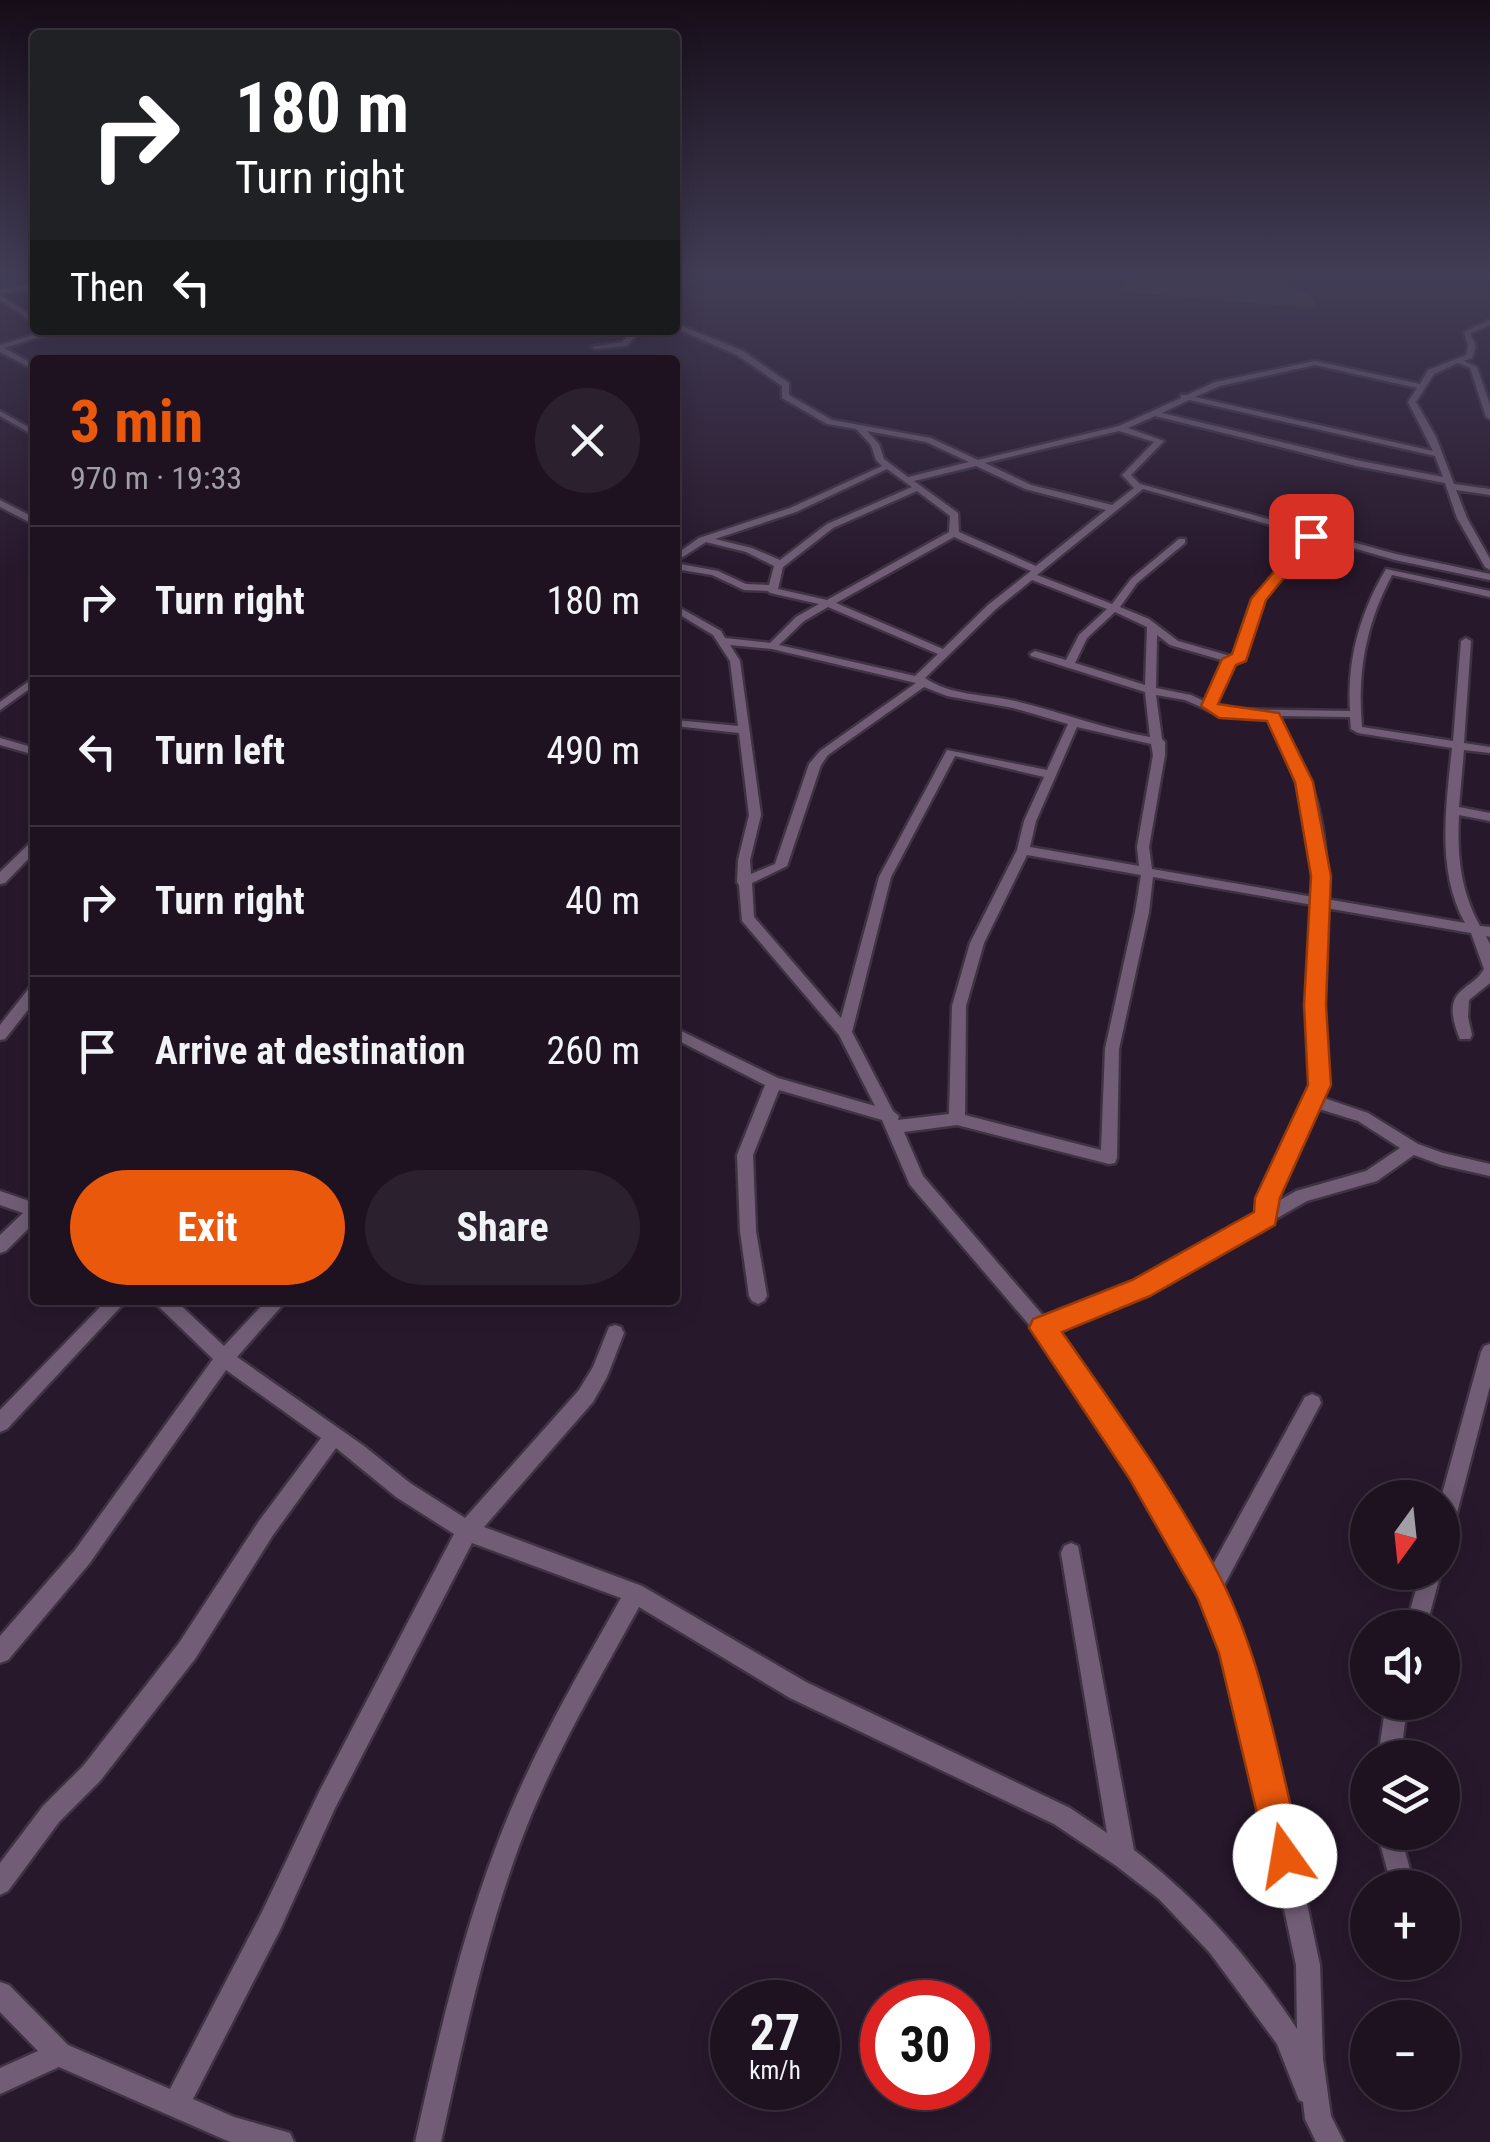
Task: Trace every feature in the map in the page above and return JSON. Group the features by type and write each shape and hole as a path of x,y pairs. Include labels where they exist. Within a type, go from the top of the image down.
{"street":[{"path":"769,372 782,381 784,395 822,418 860,429 928,440 1028,487 1111,508"},
{"path":"905,480 1120,429 1218,384 1276,372"},
{"path":"1358,372 1420,386"},
{"path":"1431,372 1412,402 1438,454 1442,471 1452,484 1462,518 1490,567"},
{"path":"1476,372 1490,416"},
{"path":"1184,397 1438,454"},
{"path":"0,413 30,431"},
{"path":"1154,413 1490,492"},
{"path":"860,429 888,466 955,515 954,533"},
{"path":"1120,429 1160,441 1126,475 1138,487 1443,570 1490,578"},
{"path":"680,557 706,539 792,510 888,466"},
{"path":"743,882 781,866 815,764 824,753 922,682 944,653 992,607 1037,574 1138,487"},
{"path":"706,539 780,563 800,554 830,526 917,488"},
{"path":"0,503 30,519"},
{"path":"954,533 1152,626 1174,643 1238,661 1259,599 1312,535"},
{"path":"772,646 800,618 954,533"},
{"path":"1070,662 1083,637 1114,608 1134,581 1182,541"},
{"path":"680,561 744,587 774,588 827,604 944,653"},
{"path":"774,588 780,563"},
{"path":"1490,594 1389,572 1359,632 1355,714 1357,729 1362,731 1490,750"},
{"path":"680,611 726,641 772,646 1073,724 1159,742"},
{"path":"680,1036 774,1083 892,1121 957,1119 1109,1158 1112,1049 1147,875 1143,846 1159,742 1151,712 1152,626"},
{"path":"726,641 735,661 755,814 743,882 747,918 845,1032 892,1121 916,1180 1043,1328 1140,1468 1210,1590 1235,1653 1308,1965 1310,2059 1318,2118"},
{"path":"1465,1035 1458,1009 1464,994 1486,980 1490,969 1483,931 1460,900 1455,879 1453,810 1462,743 1466,641"},
{"path":"1035,654 1219,712 1273,716 1355,714"},
{"path":"1209,706 1230,659"},
{"path":"0,707 30,684"},
{"path":"1266,1218 1268,1198 1320,1085 1315,1005 1321,876 1317,832 1304,782 1273,716"},
{"path":"680,723 742,730"},
{"path":"957,1119 959,1006 977,943 1023,850 1073,724"},
{"path":"0,741 30,750"},
{"path":"845,1032 885,877 950,752 1052,775"},
{"path":"1453,810 1490,817"},
{"path":"0,880 30,850"},
{"path":"1023,850 1147,875 1483,931"},
{"path":"0,1034 30,997"},
{"path":"758,1296 748,1231 745,1155 774,1083"},
{"path":"1311,1100 1375,1123 1412,1148 1490,1170"},
{"path":"1043,1328 1141,1288 1302,1196 1371,1176 1412,1148"},
{"path":"0,1198 30,1208"},
{"path":"0,1246 30,1215"},
{"path":"0,1424 113,1305"},
{"path":"167,1305 224,1358 467,1531 635,1592 798,1690 1062,1816 1123,1857 1167,1891 1219,1944 1287,2036 1331,2142"},
{"path":"0,1652 82,1556 224,1358 273,1305"},
{"path":"176,2105 271,1921 327,1800 467,1531 586,1396 601,1371 615,1332"},
{"path":"1456,1480 1490,1352"},
{"path":"1210,1590 1312,1402"},
{"path":"0,1884 52,1814 92,1773 187,1651 266,1528 333,1436"},
{"path":"1071,1552 1123,1857"},
{"path":"428,2142 462,1991 520,1817 564,1721 635,1592"},
{"path":"0,1994 59,2054 234,2130 281,2142"},
{"path":"0,2081 59,2054"}],"route":[{"path":"1285,1856 1235,1653 1210,1590 1140,1468 1043,1328 1091,1312 1141,1288 1266,1218 1268,1198 1320,1085 1315,1005 1321,876 1317,832 1304,782 1273,716 1238,715 1209,706 1230,659 1238,661 1259,599 1311,536"}]}
